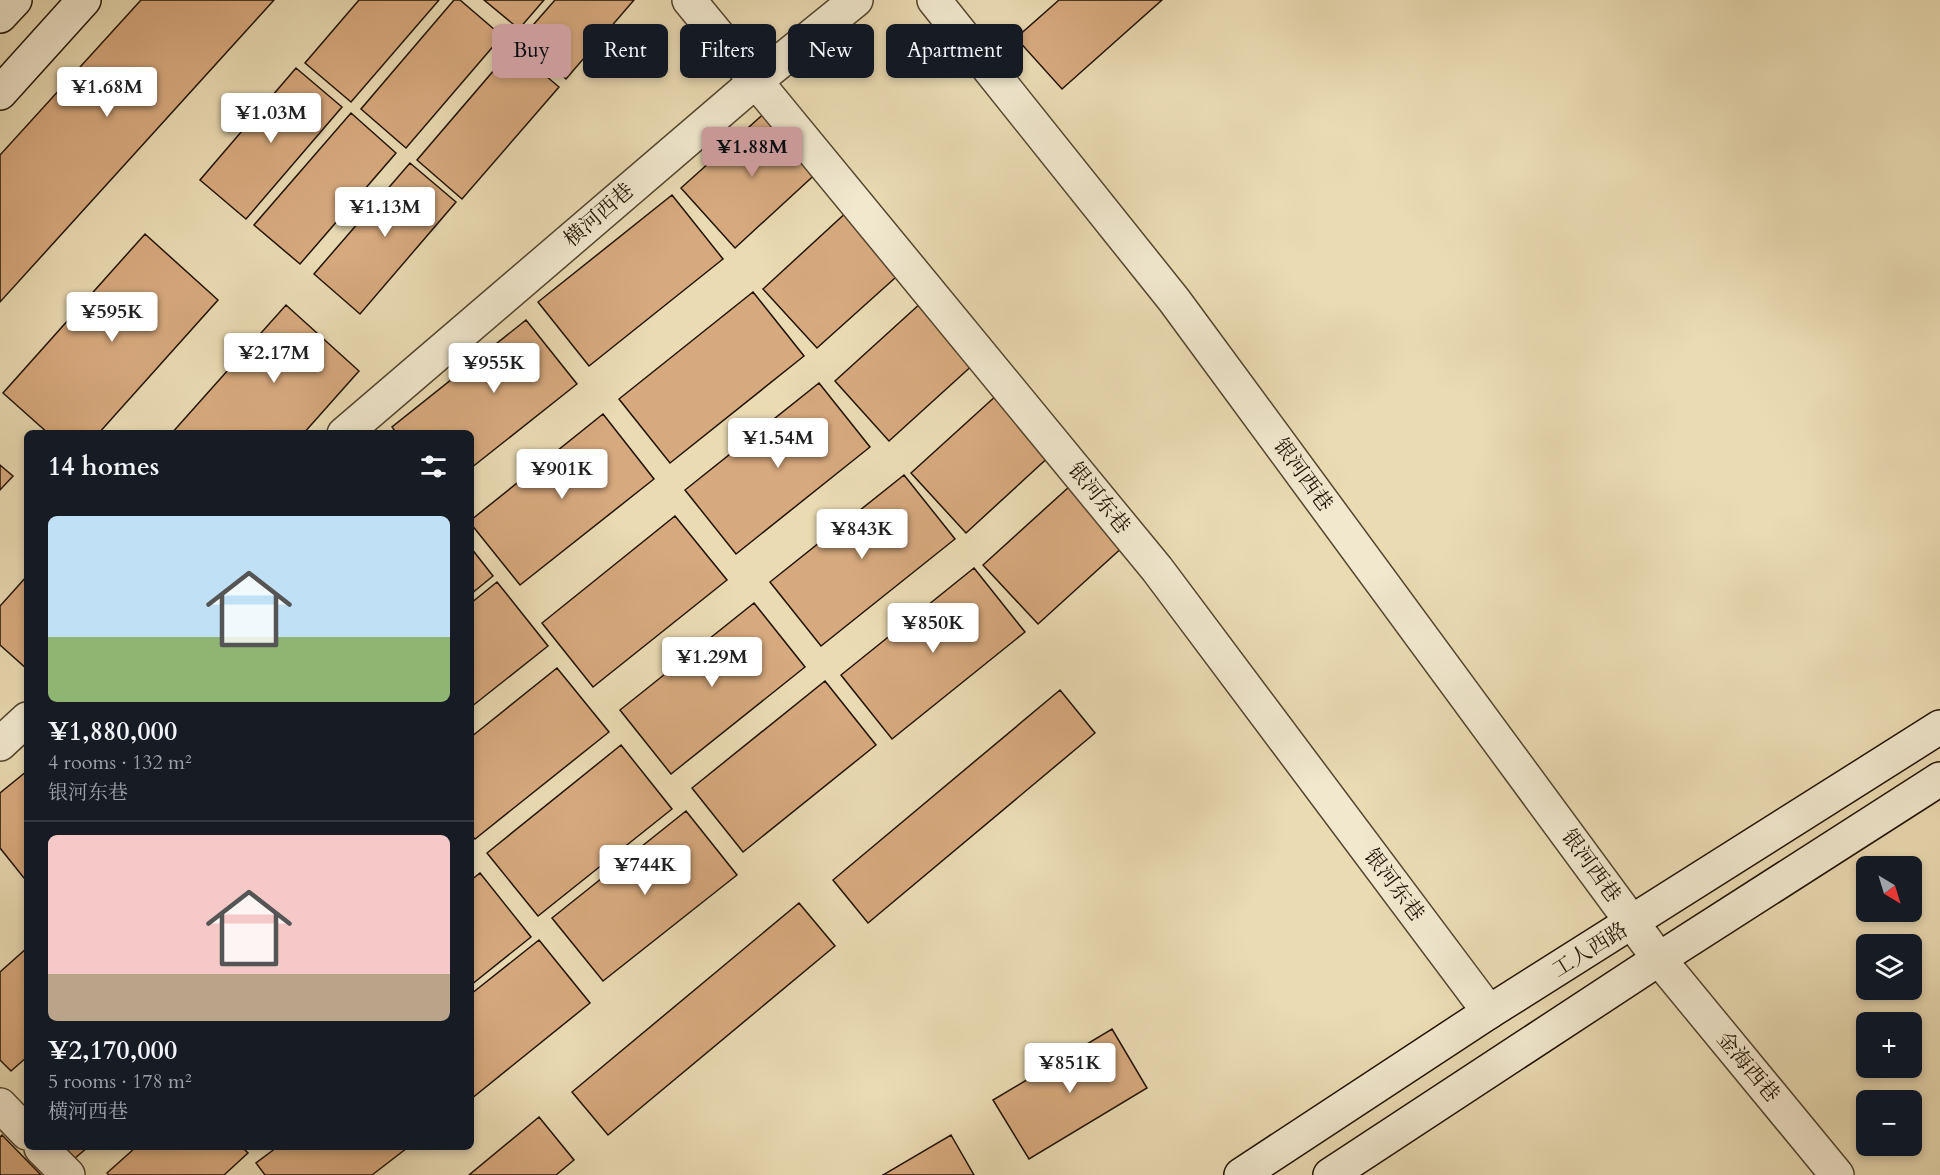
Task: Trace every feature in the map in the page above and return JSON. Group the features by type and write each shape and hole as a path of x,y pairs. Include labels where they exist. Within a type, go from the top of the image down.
{"street":[{"path":"0,16 15,0"},
{"path":"0,93 84,0"},
{"name":"银河东巷","path":"689,0 1157,569 1489,1012"},
{"name":"横河西巷","path":"349,430 756,81 856,0"},
{"name":"银河西巷","path":"934,0 1174,300 1659,959"},
{"path":"0,744 24,722"},
{"name":"工人西路","path":"1241,1175 1489,1012 1940,727"},
{"path":"1330,1175 1659,959 1940,779"},
{"name":"金海西巷","path":"1659,959 1837,1175"},
{"path":"0,1105 24,1130"},
{"path":"43,1150 68,1175"}],"building":[{"path":"141,0 274,0 0,302 0,155"},
{"path":"359,0 439,0 351,102 305,63"},
{"path":"454,0 460,0 492,27 492,48 406,148 361,109"},
{"path":"484,0 544,0 523,24 513,24"},
{"path":"555,0 634,0 613,24 583,24 583,59 571,73 571,24 534,24"},
{"path":"1059,0 1162,0 1062,89 1023,46 1023,32"},
{"path":"296,68 342,107 246,219 200,180"},
{"path":"492,72 492,78 548,78 559,87 462,199 417,160"},
{"path":"769,109 822,168 735,248 681,188"},
{"path":"351,113 396,153 300,264 254,225"},
{"path":"410,163 456,202 360,314 314,274"},
{"path":"672,195 723,259 589,366 538,302"},
{"path":"850,209 905,269 817,348 763,289"},
{"path":"145,234 218,300 102,430 45,430 3,393"},
{"path":"753,292 804,356 670,463 619,399"},
{"path":"922,302 976,362 889,441 835,381"},
{"path":"286,305 359,371 307,430 175,430"},
{"path":"526,320 577,384 474,466 474,430 394,430 392,427"},
{"path":"819,383 870,447 736,554 685,490"},
{"path":"998,394 1053,453 966,533 911,473"},
{"path":"603,414 654,479 520,585 474,528 474,518"},
{"path":"0,465 13,476 0,490"},
{"path":"904,475 955,539 821,646 770,582"},
{"path":"1070,486 1125,545 1038,624 983,565"},
{"path":"675,516 727,580 593,687 542,623"},
{"path":"474,552 493,576 474,592"},
{"path":"974,568 1025,632 892,739 841,675"},
{"path":"24,579 24,666 0,645 0,606"},
{"path":"497,582 548,646 474,705 474,601"},
{"path":"754,603 805,667 671,774 620,710"},
{"path":"557,668 609,732 475,839 474,735"},
{"path":"825,681 876,745 743,852 692,788"},
{"path":"1060,690 1095,733 868,923 833,880"},
{"path":"621,745 672,809 538,916 487,853"},
{"path":"24,773 24,878 0,848 0,793"},
{"path":"686,811 737,875 603,981 552,918"},
{"path":"480,873 531,937 474,983 474,878"},
{"path":"799,903 835,946 608,1135 572,1092"},
{"path":"539,940 590,1003 474,1097 474,992"},
{"path":"24,951 24,1060 11,1071 0,1060 0,972"},
{"path":"1112,1029 1147,1088 1029,1159 993,1100"},
{"path":"539,1117 574,1160 556,1175 469,1175"},
{"path":"2,1135 41,1175 0,1175 0,1137"},
{"path":"951,1135 974,1175 883,1175"},
{"path":"67,1150 85,1150 75,1158"},
{"path":"133,1150 245,1150 248,1153 224,1175 109,1175 107,1173"},
{"path":"273,1150 404,1150 372,1175 265,1175 256,1163"}]}
